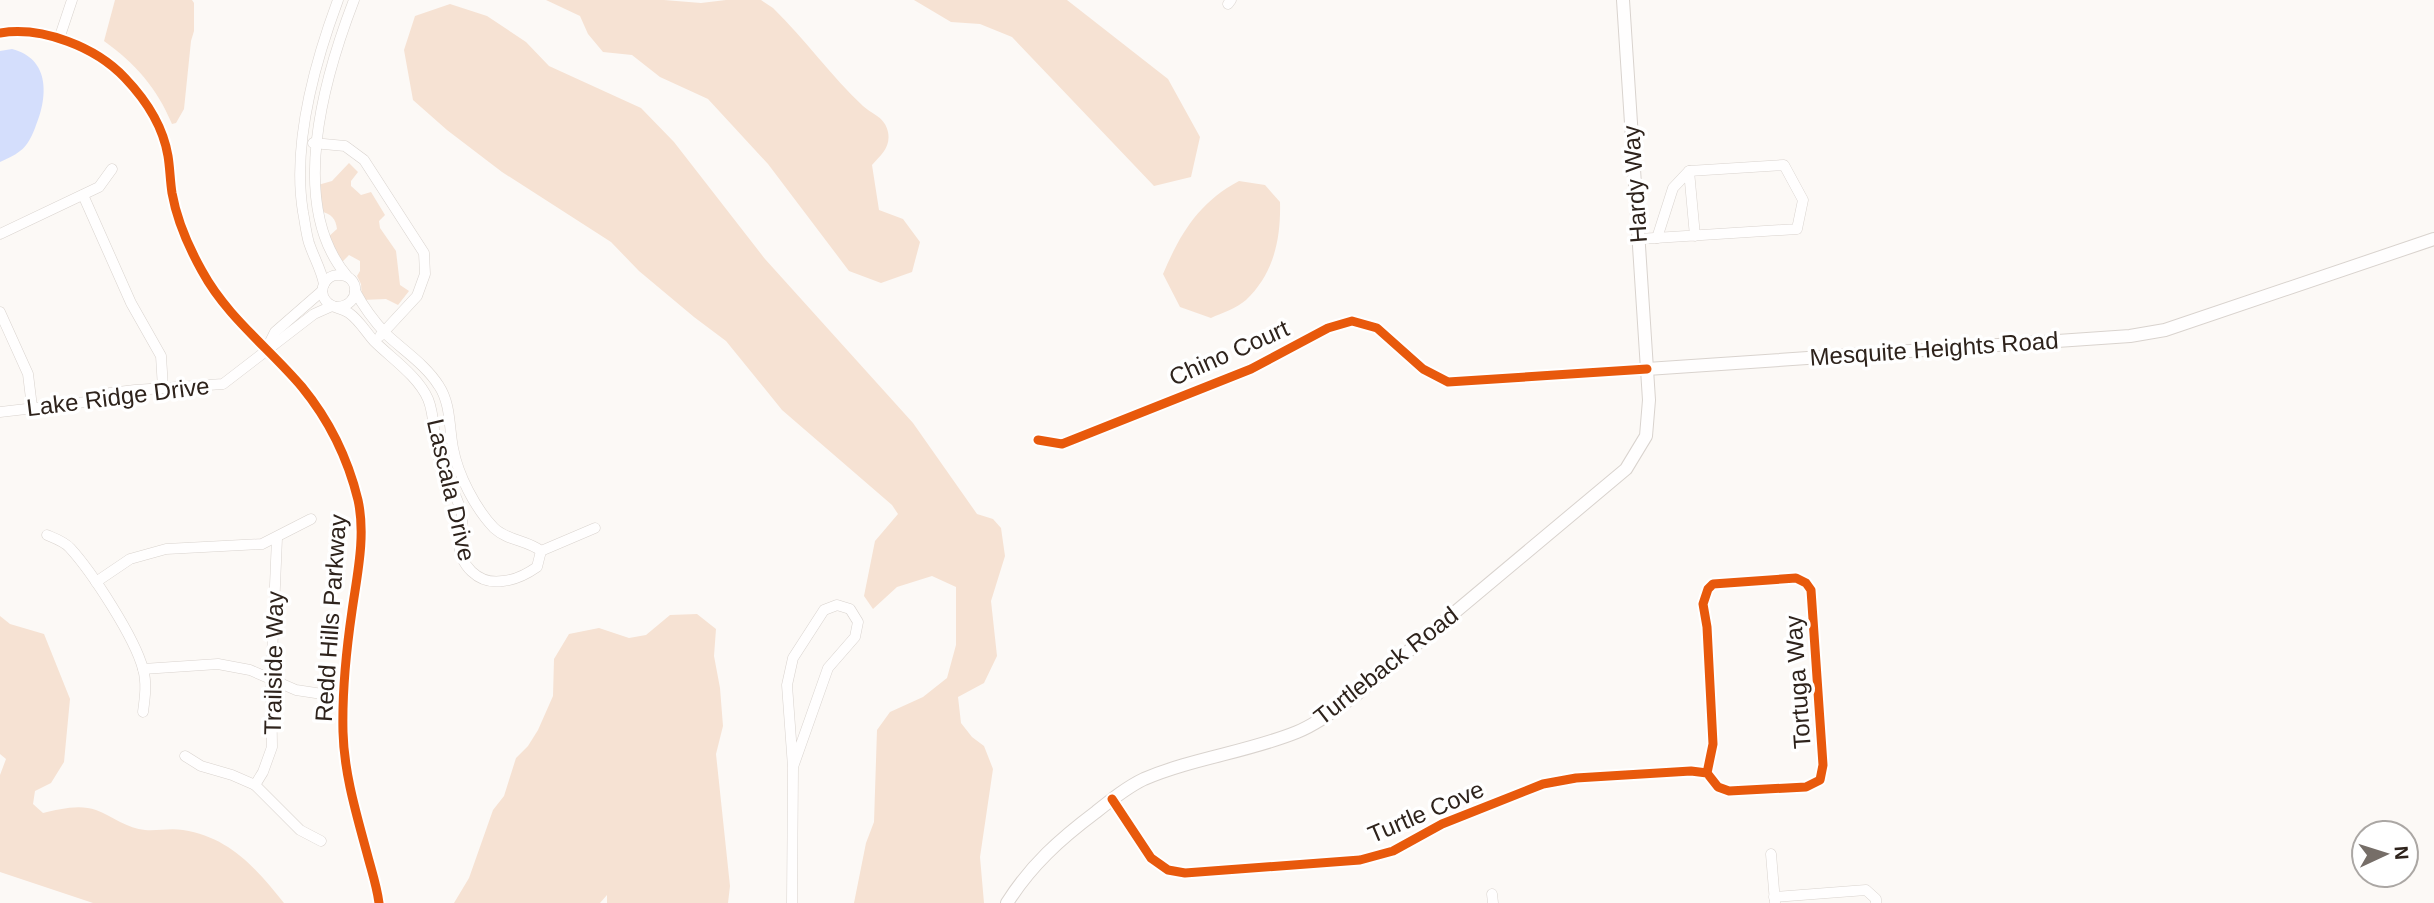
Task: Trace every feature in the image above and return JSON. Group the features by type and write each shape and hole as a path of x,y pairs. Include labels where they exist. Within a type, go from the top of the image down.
{"main road":[{"name":"Hardy Way","path":"1623,0 1647,369"},
{"name":"Mesquite Heights Road","path":"1647,369 2130,336 2165,330 2434,239"},
{"name":"Turtleback Road","path":"1007,903 1056,842 1112,799 1149,777 1300,731 1356,695 1626,468 1646,436 1649,400 1647,369"}],"street":[{"path":"59,39 72,0"},
{"path":"335,307 325,300 322,271 309,243 302,209 300,177 315,71 338,0"},
{"path":"266,350 314,314 348,305 355,296 354,285 336,263 324,239 317,206 317,144 334,61 354,0"},
{"name":"Redd Hills Parkway","path":"0,33 10,31 59,39 97,54 123,75 144,99 158,124 167,153 172,194 182,233 203,274 223,303 302,387 340,447 359,505 361,532 344,665 343,736 352,797 379,903"},
{"path":"303,143 345,146 363,160 424,253 425,274 417,296 375,342"},
{"path":"1639,239 1695,236 1797,229 1803,200 1784,166 1689,171 1673,188 1657,238"},
{"path":"0,234 99,187 112,169"},
{"path":"1689,171 1695,236"},
{"path":"83,195 131,303 161,356 163,388"},
{"path":"266,350 275,332 337,274 347,277"},
{"name":"Lascala Drive","path":"355,290 363,306 385,332 430,373 441,389 448,409 453,451 460,472 483,515 497,530 515,541 533,545 541,551"},
{"name":"Lascala Drive","path":"335,307 349,313 426,395 434,415 436,449 463,518 459,540 463,562 474,575 501,582 520,577 537,568 541,551"},
{"path":"0,312 27,374 32,407"},
{"name":"Chino Court","path":"1038,440 1062,444 1251,369 1328,328 1352,321 1377,328 1423,369"},
{"name":"Lake Ridge Drive","path":"0,412 86,402 110,393 223,384 266,350"},
{"name":"Mesquite Heights Road","path":"1423,369 1448,382 1647,369"},
{"path":"96,582 130,559 166,549 262,544 311,520"},
{"name":"Lascala Drive","path":"541,551 595,528"},
{"path":"47,535 68,545 96,582 134,645 143,669 146,693 143,712"},
{"name":"Trailside Way","path":"255,785 272,747 271,680 277,538"},
{"name":"Tortuga Way","path":"1796,578 1806,583 1811,590 1823,765 1820,780 1806,787 1729,791 1718,787 1707,773 1713,744 1707,627 1703,604 1708,589 1713,584 1796,578"},
{"path":"792,903 793,767 787,685 793,658 824,610 837,605 850,609 858,622 855,637 828,668 793,767"},
{"path":"143,669 218,664 250,670 296,690 342,697"},
{"path":"185,756 201,766 255,785 300,831 321,841"},
{"name":"Turtle Cove","path":"1112,799 1151,858 1168,870 1185,873 1360,860 1393,851 1442,824 1543,784 1576,778 1691,771 1707,773"},
{"path":"1771,854 1774,900 1866,890 1876,899 1876,903"}],"shaded area":[{"path":"115,0 192,0 194,3 194,31 184,109 176,123 172,124 144,77 104,41"},
{"path":"546,0 664,0 701,3 761,0 773,8 851,94 886,127 889,137 887,146 872,165 879,210 903,219 920,242 912,272 881,283 849,271 768,164 708,99 660,77 632,55 603,52 588,34 580,16"},
{"path":"914,0 1067,0 1168,79 1200,137 1191,177 1154,186 1012,37 980,24 951,22"},
{"path":"450,4 487,16 526,42 549,66 641,108 674,142 765,259 913,423 977,514 993,519 1001,528 1005,556 991,601 997,656 984,683 958,697 961,723 972,737 984,746 993,769 980,857 984,903 854,903 866,843 874,822 877,730 890,712 923,697 947,678 956,645 956,587 932,576 897,587 873,609 864,596 875,541 898,514 892,505 782,410 726,341 639,271 611,242 502,172 413,100 404,50 415,16"},
{"path":"349,163 358,172 351,181 351,186 361,195 371,192 385,215 379,221 380,228 396,251 400,285 409,291 398,305 386,299 362,300 361,284 357,276 360,261 349,255 342,262 327,238 337,229 334,219 321,212 318,185 332,181"},
{"path":"1239,181 1265,185 1280,202 1277,242 1269,267 1256,290 1238,305 1211,318 1180,307 1163,274 1192,220 1225,189"},
{"path":"697,614 716,629 714,656 723,726 716,754 730,886 728,903 607,903 607,895 600,903 454,903 469,878 493,810 504,796 516,758 538,730 553,696 554,659 569,634 599,628 629,638 646,635 670,615"},
{"path":"0,616 10,624 44,634 70,699 64,762 51,783 35,791 33,804 43,813 69,808 90,808 139,829 183,830 214,839 252,866 284,903 93,903 0,872 0,775 6,759 0,754"}],"water":[{"path":"12,49 34,61 40,70 44,92 39,116 29,141 18,153 0,162 0,51"}],"cycle path":[{"path":"0,33 50,36 84,48 113,67 140,95 166,145 177,213 202,271 236,318 312,400 343,455 358,500 361,527 360,556 345,672 344,748 352,795 379,903"},
{"path":"1038,440 1062,444 1251,369 1328,328 1352,321 1377,328 1423,369 1448,382 1647,369"},
{"path":"1112,799 1151,858 1168,870 1185,873 1360,860 1393,851 1442,824 1543,784 1576,778 1691,771 1707,773 1718,787 1729,791 1806,787 1820,780 1823,765 1811,590 1806,583 1796,578 1713,584 1708,589 1703,604 1707,627 1713,744 1707,773"}]}
